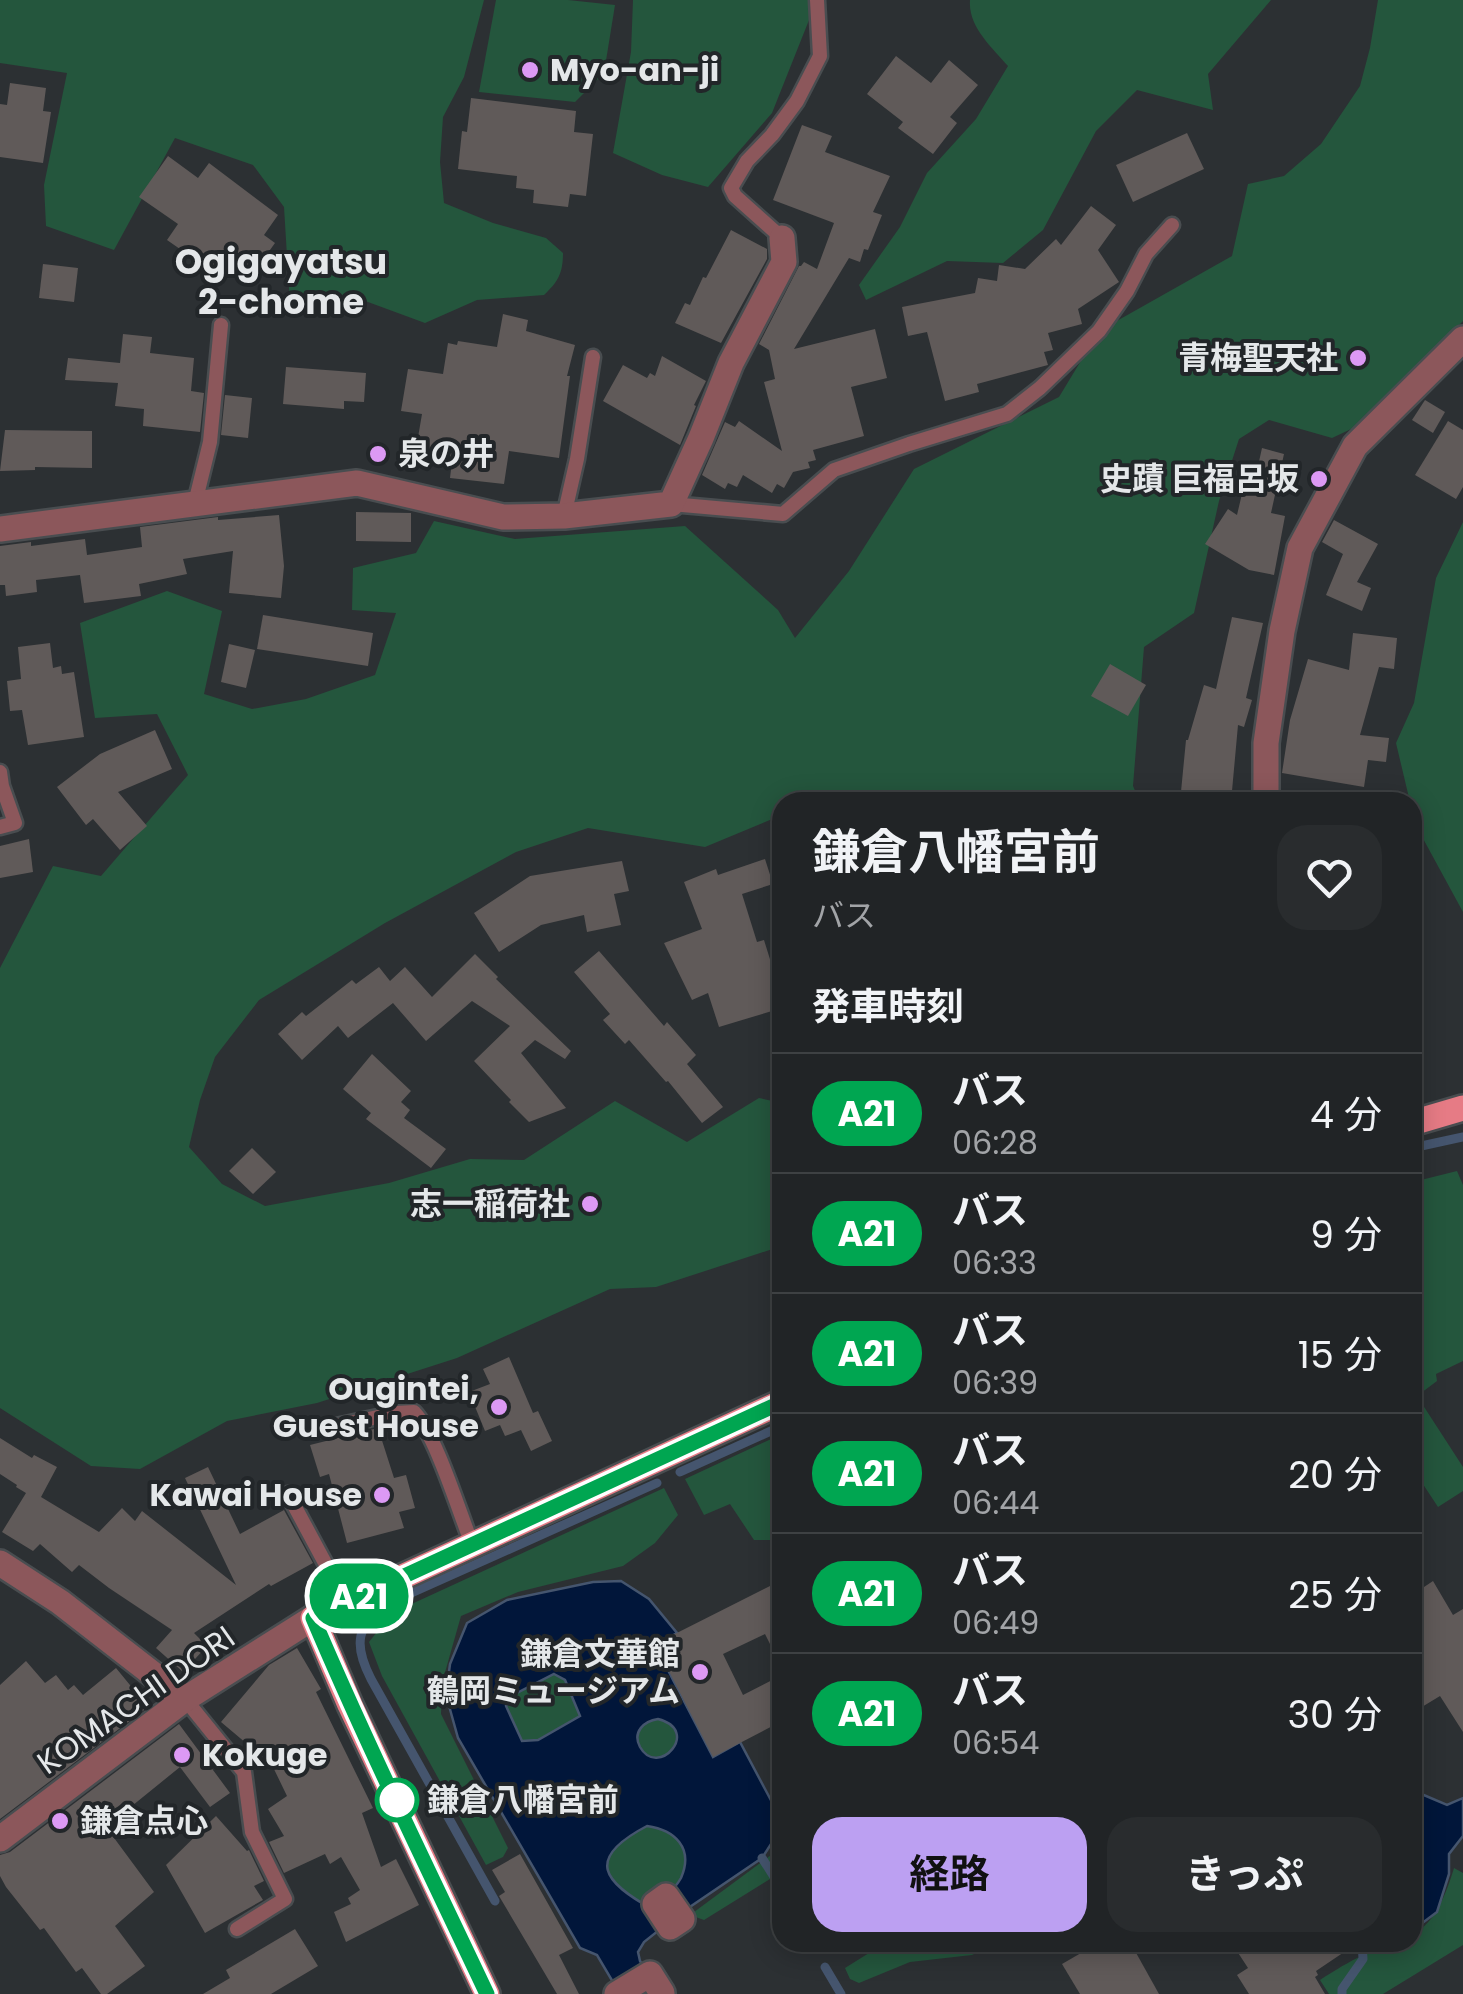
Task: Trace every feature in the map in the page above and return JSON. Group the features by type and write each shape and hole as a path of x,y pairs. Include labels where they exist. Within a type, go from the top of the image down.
{"main road":[{"path":"1422,1121 1463,1108"},
{"path":"487,1994 313,1618 772,1407"}],"street":[{"path":"0,529 357,483 503,517 564,516 671,504 731,363 784,262 782,238"},
{"path":"1266,792 1266,742 1282,630 1300,548 1356,446 1463,339"},
{"path":"0,1563 60,1602 185,1699"},
{"name":"KOMACHI DORI","path":"0,1839 185,1699 313,1618"},
{"path":"617,1994 650,1974 660,1994"}],"lane":[{"path":"782,238 731,188 747,161 797,101 820,56 817,0"},
{"path":"671,504 782,514 834,470 1007,414 1040,388 1098,331 1127,291 1146,254 1172,226"},
{"path":"195,503 210,442 221,325"},
{"path":"564,516 593,358"},
{"path":"0,772 15,824 0,827"},
{"path":"314,1431 414,1412 434,1447 472,1544"},
{"path":"288,1494 346,1602"},
{"path":"185,1699 244,1772 252,1832 285,1900 237,1929"}],"green space":[{"path":"0,0 484,0 464,77 443,117 440,162 444,203 493,223 546,238 563,253 559,277 544,295 477,300 425,323 349,295 290,305 284,207 253,165 175,138 114,250 46,226 44,185 67,73 0,63"},
{"path":"496,0 568,0 615,5 604,73 575,102 479,92"},
{"path":"633,0 817,0 772,113 708,187 662,175 613,153 631,52"},
{"path":"970,0 1271,0 1208,74 1213,110 1137,90 1096,131 1043,230 1003,263 947,261 866,300 859,285 900,227 927,173 976,119 1008,66 977,28"},
{"path":"1378,0 1463,0 1463,321 1366,422 1332,438 1269,420 1239,439 1219,501 1194,613 1144,647 1136,792 772,792 772,819 705,847 588,828 516,852 385,923 259,1000 215,1057 189,1147 222,1184 265,1206 389,1183 470,1159 524,1160 615,1101 687,1142 759,1098 772,1101 772,1249 656,1287 610,1289 457,1358 317,1403 227,1421 140,1469 91,1466 0,1408 0,968 53,866 101,876 188,775 157,714 95,718 80,623 167,591 222,611 204,694 252,709 306,699 375,675 396,613 352,610 353,568 416,553 434,521 515,539 685,526 778,610 795,638 849,571 914,469 1059,397 1099,331 1232,256 1248,184 1284,176 1321,144 1360,86"},
{"path":"1463,522 1463,912 1422,837 1422,792 1408,792 1396,743 1414,703 1436,578"},
{"path":"1457,1171 1463,1185 1463,1361 1436,1374 1437,1381 1422,1392 1422,1180"},
{"path":"1422,1404 1463,1467 1463,1491 1438,1507 1422,1483"},
{"path":"772,1439 772,1540 754,1540 730,1504 704,1515 685,1479"},
{"path":"664,1488 678,1515 655,1543 623,1566 518,1592 461,1616 442,1683 441,1714 508,1848 503,1857 486,1865 382,1676 369,1642 392,1613"},
{"path":"554,1674 565,1680 580,1716 538,1740 522,1741 506,1706 515,1694"},
{"path":"657,1719 671,1724 676,1738 671,1752 657,1757 643,1752 638,1738 643,1724"},
{"path":"647,1826 673,1836 685,1858 681,1878 654,1910 623,1889 608,1870 608,1859 614,1849"},
{"path":"771,1855 772,1878 704,1920 690,1915"},
{"path":"1454,1868 1463,1873 1463,1945 1383,1994 1329,1994 1320,1980 1353,1960 1371,1952 1422,1952 1422,1928 1440,1905"},
{"path":"871,1952 978,1952 910,1962 859,1983 850,1979 845,1968"}],"water":[{"path":"621,1581 649,1599 677,1633 655,1645 713,1757 740,1742 772,1802 772,1842 762,1858 678,1915 644,1942 638,1952 660,1994 620,1994 597,1955 580,1948 458,1738 446,1695 450,1664 467,1623 507,1600 593,1582","holes":["554,1674 565,1680 580,1716 538,1740 522,1741 506,1706 515,1694","658,1719 671,1725 676,1741 672,1749 657,1758 640,1747 637,1737 644,1725","647,1826 673,1836 685,1858 681,1878 654,1910 623,1890 608,1870 614,1849"]},
{"path":"1422,1794 1447,1805 1463,1798 1463,1836 1449,1854 1449,1874 1437,1912 1422,1923"}],"building":[{"path":"896,56 931,83 949,60 978,85 950,117 957,123 933,154 898,128 903,122 867,94"},
{"path":"10,83 46,88 43,111 51,112 43,163 0,157 0,104 7,105"},
{"path":"471,98 576,111 574,132 593,134 586,196 570,194 568,207 533,203 534,190 516,188 517,176 458,169"},
{"path":"802,125 832,136 825,152 890,176 873,212 882,215 868,250 864,249 860,262 849,258 794,349 875,329 887,378 851,387 864,436 813,450 816,460 808,462 810,468 793,472 784,488 777,484 772,493 743,475 737,487 728,483 725,489 702,475 725,422 735,427 739,421 782,451 764,382 775,379 769,350 759,344 799,266 804,262 817,269 834,223 773,200"},
{"path":"1187,133 1204,169 1133,202 1116,165"},
{"path":"168,156 198,178 209,163 278,215 264,235 275,243 247,282 229,270 223,279 167,240 178,224 139,197"},
{"path":"1091,206 1116,225 1098,250 1119,282 1078,309 1082,324 1048,333 1053,350 1044,352 1048,365 977,384 979,392 945,401 927,332 908,336 902,307 975,293 978,278 997,281 999,265 1025,269 1056,239 1061,245"},
{"path":"731,230 767,249 767,259 721,343 675,323 685,303 690,305"},
{"path":"43,264 78,268 74,302 39,298"},
{"path":"503,314 528,320 526,331 575,345 567,376 559,458 509,451 504,484 450,478 452,461 415,455 422,414 401,411 408,369 443,374 448,343 497,347"},
{"path":"123,334 152,337 150,353 194,358 191,391 204,393 200,432 143,426 144,409 115,406 118,383 65,380 68,358 120,363"},
{"path":"662,356 706,381 680,445 603,401 623,365 647,378 650,373 655,376"},
{"path":"286,367 366,373 364,402 344,401 344,409 283,404"},
{"path":"225,395 252,398 248,438 221,435"},
{"path":"1425,400 1445,412 1433,433 1412,420"},
{"path":"1448,421 1463,430 1463,487 1456,499 1415,475"},
{"path":"5,430 92,431 92,468 0,471"},
{"path":"1262,448 1284,454 1271,513 1285,516 1274,575 1249,570 1205,544 1228,509 1237,515 1249,464 1258,466"},
{"path":"356,512 411,513 411,542 356,541"},
{"path":"279,515 284,566 281,598 229,593 233,551 183,559 187,574 139,584 141,596 84,603 80,575 36,580 37,592 6,596 5,585 0,585 0,546 85,539 87,555 142,547 140,527 218,517"},
{"path":"1334,520 1378,544 1357,582 1371,588 1362,611 1326,595 1343,554 1322,542"},
{"path":"263,615 373,633 368,666 257,649"},
{"path":"1232,617 1263,623 1246,698 1252,700 1244,727 1238,725 1232,792 1181,792 1186,740 1204,685 1216,689"},
{"path":"1353,633 1397,638 1394,669 1379,667 1360,735 1389,738 1386,762 1368,760 1364,787 1282,773 1290,720 1308,659 1349,670"},
{"path":"50,643 53,668 61,666 62,674 74,672 84,737 28,745 22,710 10,711 7,681 21,679 18,647"},
{"path":"229,644 255,650 246,688 221,682"},
{"path":"1110,664 1146,685 1128,716 1091,696"},
{"path":"155,730 172,769 118,792 147,826 120,850 93,819 86,825 57,787 100,754"},
{"path":"29,839 33,872 0,878 0,846"},
{"path":"765,859 772,881 772,884 742,894 757,942 764,940 772,966 772,1011 719,1027 708,993 692,1000 664,943 702,929 684,882 716,869 718,875"},
{"path":"622,861 629,891 614,894 621,925 587,932 584,915 541,925 499,952 474,913 530,876"},
{"path":"599,951 664,1026 667,1022 696,1055 687,1064 723,1107 702,1123 629,1040 625,1044 603,1020 610,1014 574,972"},
{"path":"475,954 571,1051 565,1059 535,1040 521,1053 566,1108 529,1122 509,1102 474,1061 510,1026 472,1001 426,1041 393,1003 348,1038 338,1026 302,1060 278,1034 302,1012 306,1016 352,980 356,984 379,967 390,981 405,967 432,997"},
{"path":"372,1054 411,1091 401,1102 410,1110 404,1118 446,1149 431,1168 366,1119 371,1113 343,1089"},
{"path":"252,1148 276,1172 253,1194 229,1171"},
{"name":"Ougintei, Guest House","path":"509,1357 533,1413 538,1411 552,1441 531,1451 521,1430 505,1436 500,1425 485,1431 469,1392 490,1384 483,1369"},
{"path":"378,1428 394,1478 406,1475 415,1508 399,1512 404,1528 347,1543 329,1474 320,1477 310,1445"},
{"path":"0,1438 32,1458 34,1455 57,1467 41,1497 99,1532 122,1508 135,1521 142,1511 236,1585 185,1478 208,1467 240,1534 284,1510 313,1563 269,1584 194,1633 207,1646 183,1672 156,1648 172,1630 79,1565 72,1572 40,1544 33,1551 2,1532 26,1493 0,1474"},
{"path":"1433,1581 1453,1615 1463,1609 1463,1732 1440,1696 1422,1707 1422,1588"},
{"name":"鎌倉文華館 鶴岡ミュージアム","path":"772,1585 772,1648 765,1634 723,1654 743,1695 772,1680 772,1726 713,1757 655,1644"},
{"path":"297,1648 321,1689 316,1692 373,1808 362,1813 381,1867 396,1859 419,1905 346,1942 334,1912 351,1904 348,1898 360,1890 341,1857 330,1864 325,1854 284,1873 269,1842 284,1836 268,1809 287,1796 272,1765 221,1722 269,1665"},
{"path":"26,1661 45,1683 56,1675 68,1690 74,1685 83,1695 116,1668 148,1707 0,1819 0,1685"},
{"path":"179,1724 230,1793 210,1807 180,1767 106,1827 154,1892 115,1926 145,1966 107,1994 101,1994 82,1968 76,1972 44,1928 40,1930 6,1887 0,1876 0,1855 10,1852"},
{"path":"216,1816 249,1850 264,1881 254,1886 263,1900 205,1933 166,1865"},
{"path":"520,1854 573,1948 559,1955 579,1994 557,1994 499,1896 505,1892 492,1870"},
{"path":"295,1929 318,1966 271,1994 203,1994 230,1978 226,1970"},
{"path":"1083,1952 1136,1952 1159,1994 1080,1994 1062,1964"},
{"path":"1238,1952 1344,1952 1316,1971 1315,1977 1325,1994 1249,1994 1237,1975 1248,1968"}],"waterway":[{"path":"1422,1146 1463,1137"},
{"path":"680,1472 772,1431"},
{"path":"495,1901 371,1679 360,1645 364,1627 389,1603 657,1483"},
{"path":"762,1858 772,1874"},
{"path":"1342,1994 1363,1959 1363,1952"},
{"path":"825,1967 841,1994"}],"bus line":[{"name":"A21","path":"487,1994 313,1618 772,1407"}],"place":[{"name":"Myo-an-ji","path":"530,70"},
{"name":"青梅聖天社","path":"1358,358"},
{"name":"泉の井","path":"378,454"},
{"name":"史蹟 巨福呂坂","path":"1319,479"},
{"name":"志一稲荷社","path":"590,1204"},
{"name":"Ougintei, Guest House","path":"499,1407"},
{"name":"Kawai House","path":"382,1495"},
{"name":"鎌倉文華館 鶴岡ミュージアム","path":"700,1672"},
{"name":"Kokuge","path":"182,1755"},
{"name":"鎌倉八幡宮前","path":"397,1800"},
{"name":"鎌倉点心","path":"60,1821"}],"district":[{"name":"Ogigayatsu 2-chome","path":"281,282"}]}
